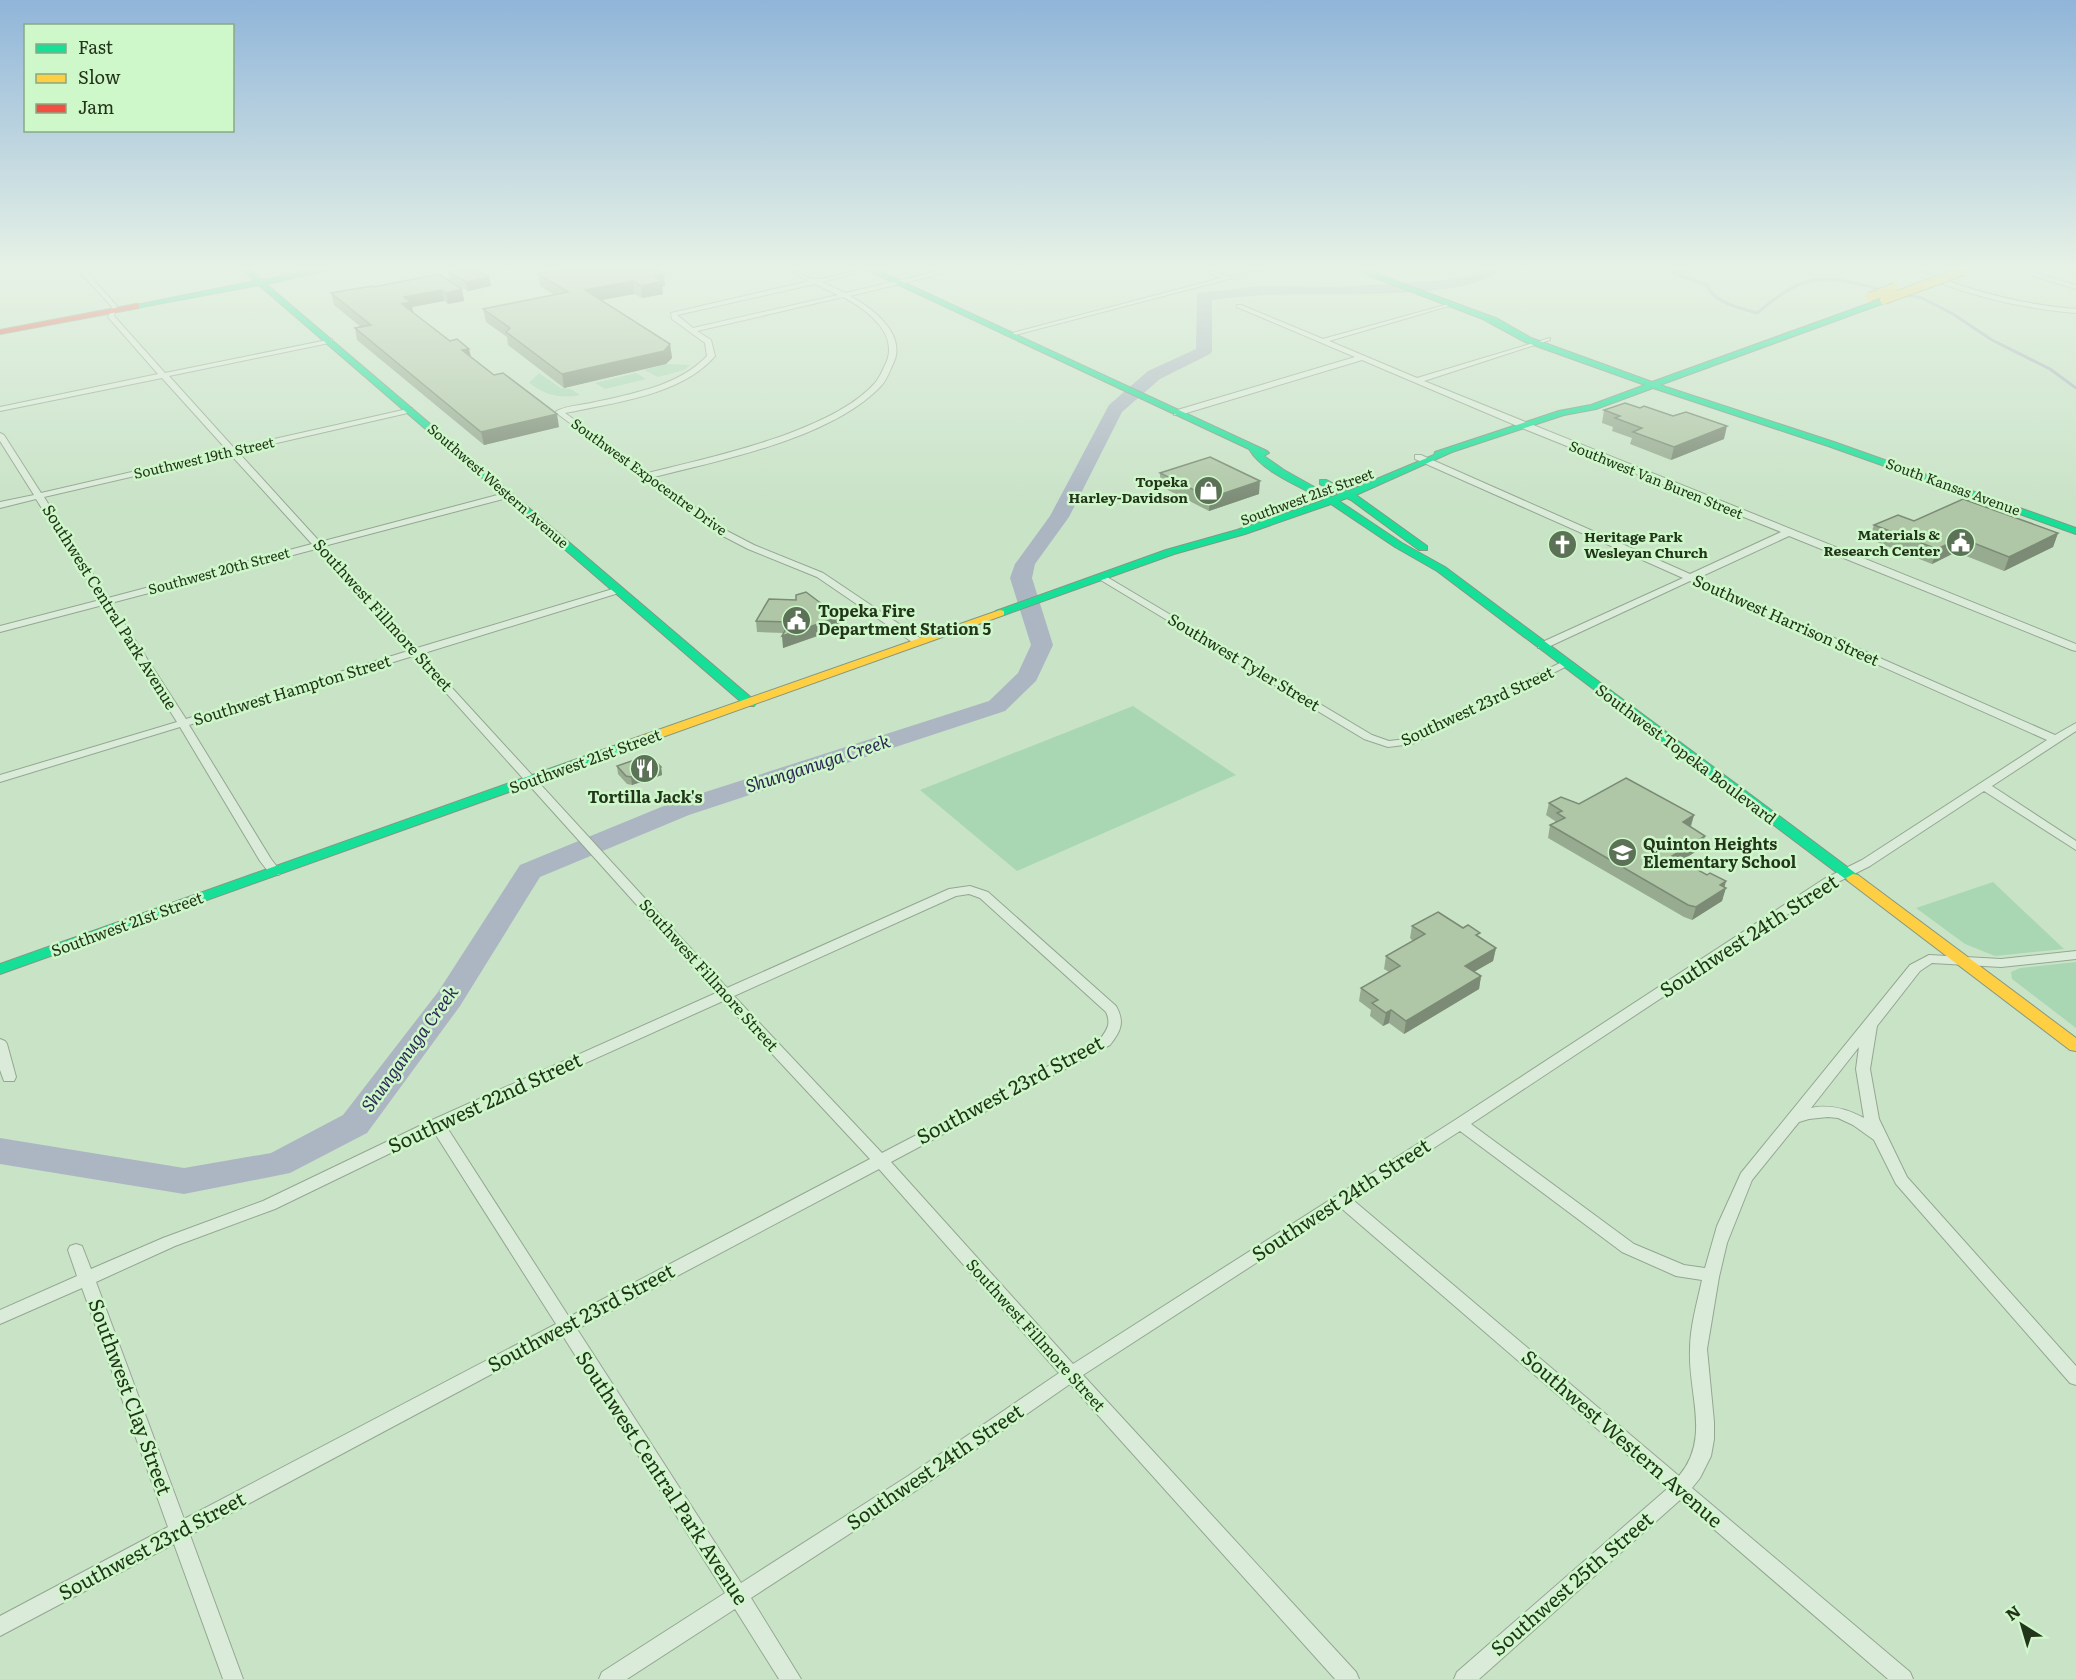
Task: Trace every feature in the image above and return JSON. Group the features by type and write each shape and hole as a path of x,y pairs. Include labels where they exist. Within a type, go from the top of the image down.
{"main road":[{"name":"Southwest Western Avenue","path":"336,348 750,703"},
{"name":"Southwest Topeka Boulevard","path":"1037,348 1253,450 1281,459 1418,560 1441,569"},
{"name":"South Kansas Avenue","path":"1563,348 1791,434 1831,444 2076,531"},
{"path":"1652,381 1737,348"},
{"path":"1652,381 1746,348"},
{"name":"Southwest 21st Street","path":"0,969 1170,552 1208,543 1423,460 1562,413 1593,408 1652,381"},
{"name":"Southwest Topeka Boulevard","path":"1253,450 1263,462 1317,493"},
{"name":"Southwest 21st Street","path":"1346,494 1423,460"},
{"name":"Southwest 21st Street","path":"1170,552 1193,539 1317,493 1331,494"},
{"name":"Southwest Topeka Boulevard","path":"1331,494 1346,494 1426,550 1441,569 2076,1046"}],"street":[{"name":"Southwest Fillmore Street","path":"140,348 417,652 530,781 880,1160 1349,1679"},
{"path":"0,410 297,348"},
{"name":"Southwest Expocentre Drive","path":"711,348 712,351 707,361 695,372 660,387 559,412 726,534 751,547 820,575 919,642"},
{"path":"648,476 793,434 838,413 870,391 888,369 893,348"},
{"name":"Southwest Van Buren Street","path":"1339,348 1787,533 2076,648"},
{"path":"1416,381 1520,348"},
{"path":"1177,413 1361,358"},
{"name":"Southwest 19th Street","path":"0,505 409,410"},
{"name":"Southwest Central Park Avenue","path":"0,435 106,600 266,861 275,872"},
{"name":"Southwest Harrison Street","path":"1423,460 2055,740"},
{"name":"Southwest 20th Street","path":"0,629 508,495"},
{"name":"Southwest 23rd Street","path":"1542,645 1787,533"},
{"name":"Southwest Tyler Street","path":"1102,577 1368,737 1388,744"},
{"name":"Southwest Hampton Street","path":"0,779 619,590"},
{"name":"Southwest 23rd Street","path":"1388,744 1408,742 1566,663"},
{"name":"Southwest 24th Street","path":"609,1679 914,1482 1071,1374 1460,1124 1828,882 1846,873 2076,726"},
{"path":"1984,786 2076,846"},
{"name":"Southwest 22nd Street","path":"0,1317 169,1242 269,1204 437,1124 953,892 970,890 984,895 1090,991"},
{"name":"Southwest 25th Street","path":"1464,1679 1680,1489 1692,1474 1707,1435 1698,1349 1710,1275 1731,1205 1746,1177 1916,968 1929,959 2001,963 2076,955"},
{"name":"Southwest 23rd Street","path":"0,1626 1105,1042 1116,1029 1116,1018 1111,1009 1090,991"},
{"path":"1870,1025 1864,1054 1864,1077 1868,1102 1879,1136 1902,1180 2076,1378"},
{"path":"0,1044 9,1077"},
{"path":"1794,1119 1821,1110 1834,1112 1857,1119 1879,1136"},
{"name":"Southwest Central Park Avenue","path":"437,1124 791,1679"},
{"path":"1460,1124 1628,1248 1682,1271 1710,1275"},
{"name":"Southwest Western Avenue","path":"1342,1200 1903,1679"},
{"name":"Southwest Clay Street","path":"76,1250 233,1679"}],"green space":[{"path":"667,364 690,365 684,370 658,377 644,370"},
{"path":"539,373 561,388 571,389 580,395 553,395 529,383"},
{"path":"636,373 646,379 605,389 595,383"},
{"path":"1133,706 1236,775 1017,871 920,790"},
{"path":"1993,882 2064,949 1995,956 1965,944 1916,908"},
{"path":"2076,962 2076,1028 2012,979 2011,972 2020,968"}],"building":[{"path":"380,348 468,348 462,350 494,375 503,373 557,414 481,432"},
{"path":"528,348 666,348 664,351 562,374"},
{"path":"1625,403 1640,408 1644,406 1673,416 1686,412 1727,426 1674,447 1633,432 1642,428 1615,418 1620,416 1604,410"},
{"path":"1210,457 1260,481 1210,498 1160,473"},
{"path":"1963,499 2058,533 2009,557 1961,538 1937,549 1874,525 1898,515 1914,521"},
{"path":"806,592 839,617 782,636 790,622 756,621 769,599 796,600 796,595"},
{"path":"649,755 661,767 631,777 626,776 617,766"},
{"name":"Quinton Heights Elementary School","path":"1626,778 1694,815 1683,822 1705,836 1672,856 1707,875 1710,873 1726,881 1720,885 1726,888 1696,907 1688,905 1550,825 1565,818 1557,813 1562,811 1549,803 1561,797 1579,804"},
{"path":"1438,912 1463,928 1468,925 1480,933 1476,935 1496,948 1465,966 1481,976 1406,1021 1391,1010 1386,1013 1372,1003 1378,1000 1361,988 1400,966 1386,956 1425,934 1412,926"}],"waterway":[{"name":"Shunganuga Creek","path":"0,1151 184,1181 278,1164 355,1124 449,999 530,871 680,809 997,706 1028,676 1042,645 1021,578 1025,564 1059,517 1115,409 1154,375 1204,351 1204,348"},
{"path":"2009,348 2050,369 2076,388"}],"traffic: fast":[{"path":"337,348 750,703"},
{"path":"1039,348 1264,453"},
{"path":"1551,348 1688,398 1831,444 2076,531"},
{"path":"1438,454 1562,413 1593,407 1752,348"},
{"path":"1253,450 1280,472 1331,500 1398,545 1441,569 1853,878"},
{"path":"1000,613 1170,552 1241,532 1364,489 1448,452"},
{"path":"1323,482 1354,498 1423,548"},
{"path":"0,969 625,746"}],"traffic: slow":[{"path":"625,746 1000,613"},
{"path":"1853,878 2076,1046"}],"place":[{"name":"Topeka Harley-Davidson","path":"1209,490"},
{"name":"Materials & Research Center","path":"1961,543"},
{"name":"Heritage Park Wesleyan Church","path":"1563,545"},
{"name":"Topeka Fire Department Station 5","path":"797,620"},
{"name":"Tortilla Jack's","path":"645,769"},
{"name":"Quinton Heights Elementary School","path":"1622,853"}]}
